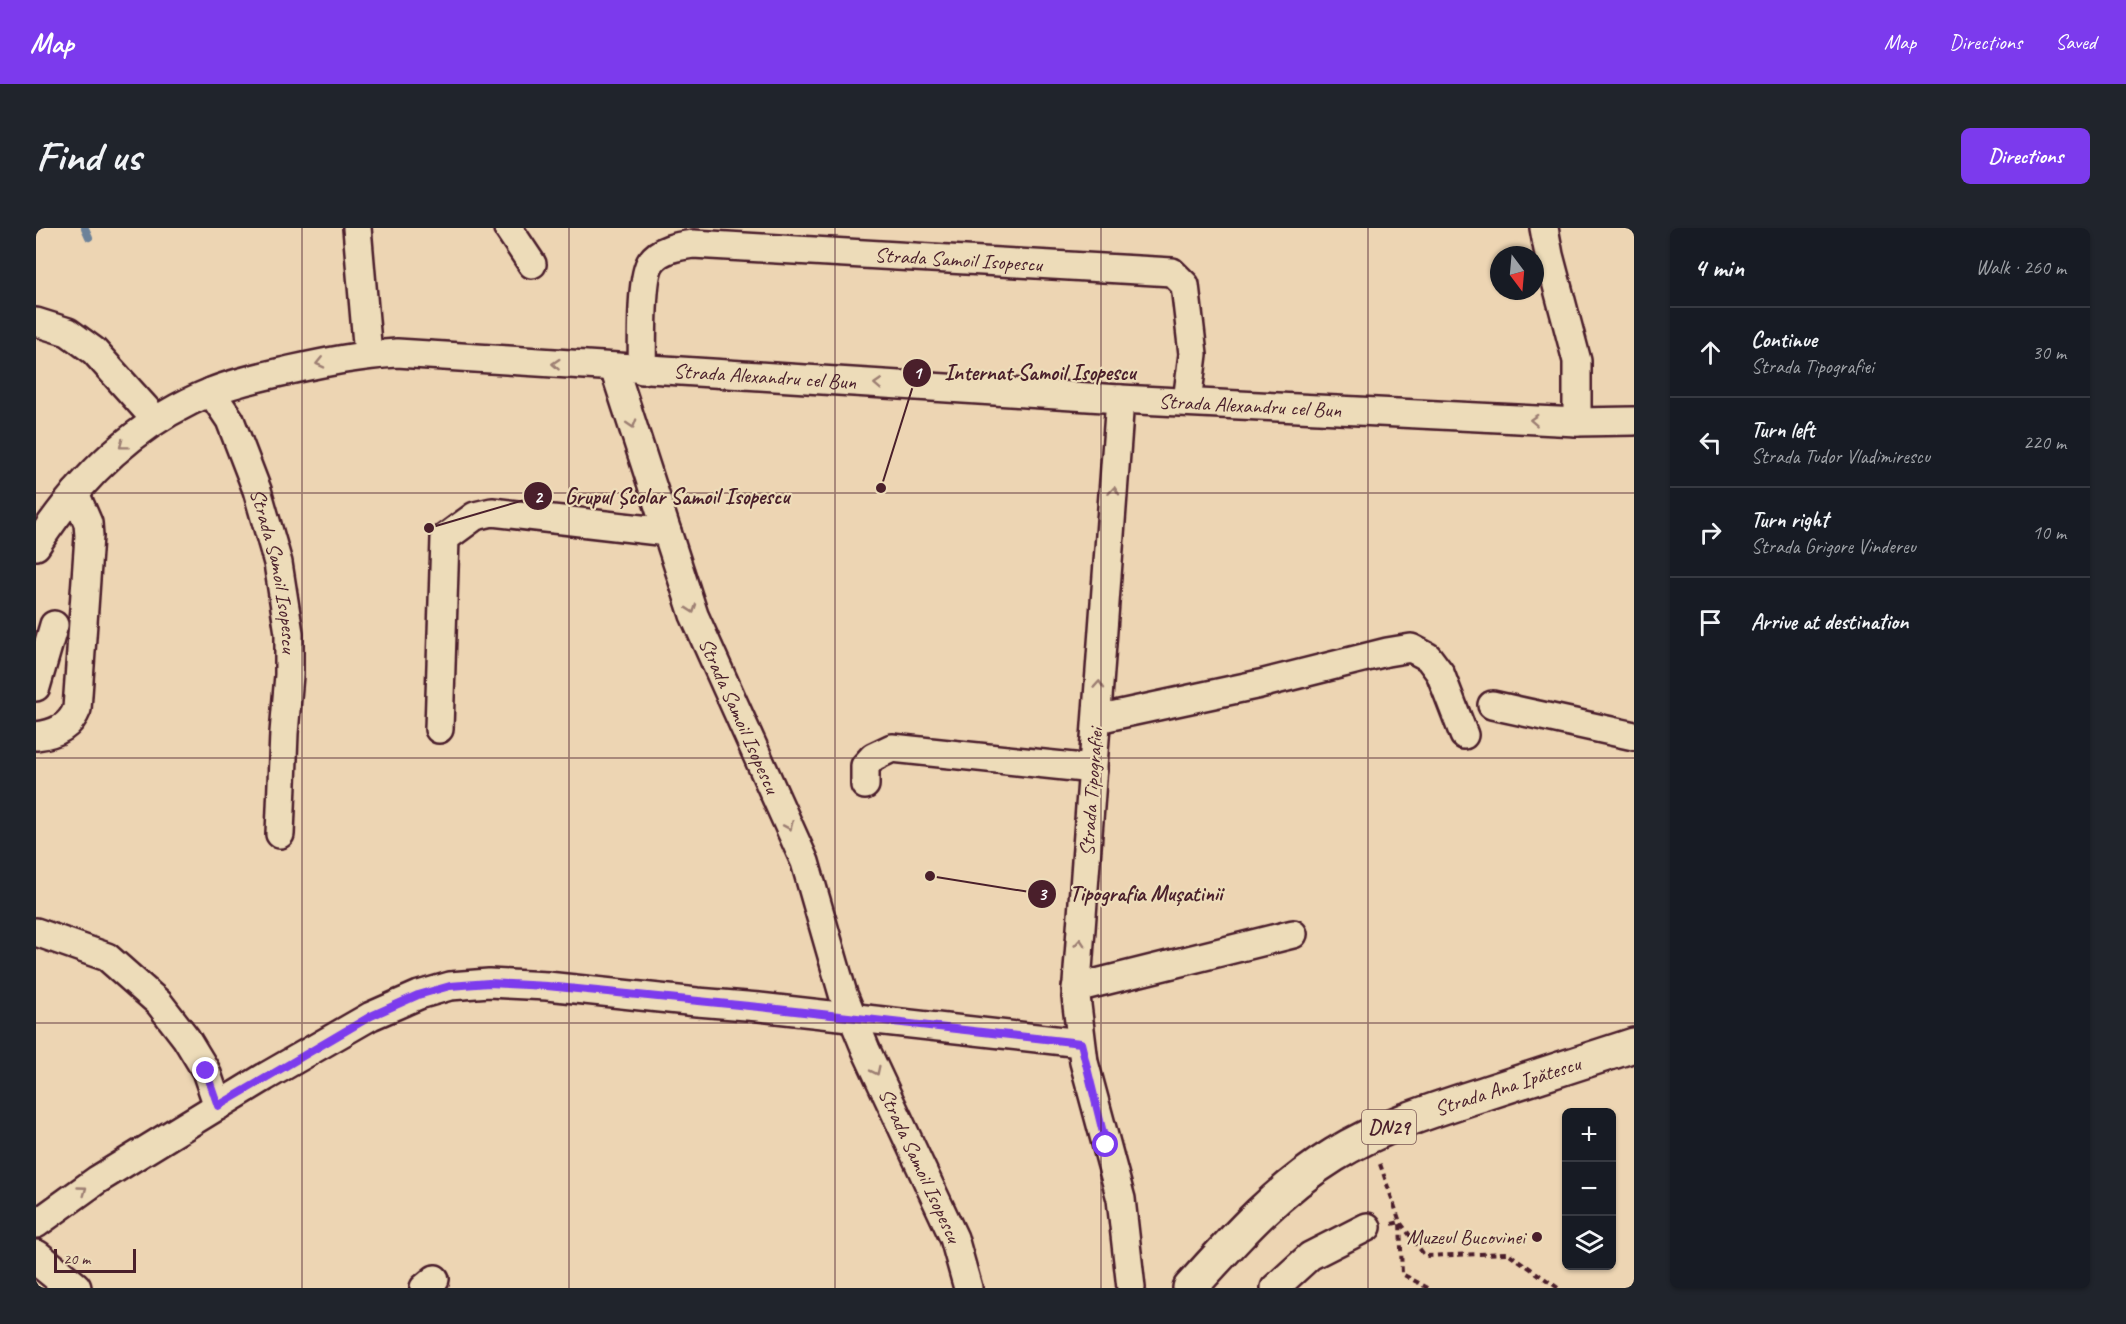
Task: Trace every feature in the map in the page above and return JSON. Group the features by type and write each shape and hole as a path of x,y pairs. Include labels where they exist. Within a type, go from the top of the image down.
{"main road":[{"name":"Strada Ana Ipătescu","path":"1190,1288 1248,1224 1288,1188 1332,1156 1371,1135 1433,1110 1634,1045"},
{"path":"36,1257 74,1288"}],"street":[{"path":"357,228 368,355"},
{"path":"508,228 532,264"},
{"path":"1544,228 1576,361 1577,422"},
{"name":"Strada Samoil Isopescu","path":"642,370 645,282 650,263 673,247 693,244 956,259 1172,272 1185,285 1193,354 1187,402"},
{"path":"36,322 68,332 94,351 156,420"},
{"path":"36,546 75,493 108,456 156,420 211,392 271,374 340,358 397,353 614,368"},
{"name":"Strada Alexandru cel Bun","path":"614,368 1120,399 1577,422 1634,421"},
{"name":"Strada Samoil Isopescu","path":"614,368 694,615 805,862 852,1018 954,1238 969,1288"},
{"name":"Strada Samoil Isopescu","path":"211,392 230,420 257,490 278,563 289,633 289,675 280,834"},
{"name":"Strada Tipografiei","path":"1120,399 1076,988 1081,1043 1121,1199 1131,1288"},
{"path":"36,736 61,729 73,720 77,709 89,536 88,523 75,493"},
{"path":"439,729 445,538 475,516 492,512 667,532"},
{"path":"36,687 54,625"},
{"path":"1096,719 1260,684 1411,648 1428,657 1440,674 1464,735"},
{"path":"1492,705 1634,736"},
{"path":"865,785 865,766 873,758 892,748 1093,769"},
{"path":"36,932 107,957 159,1003 186,1038 206,1071 218,1106"},
{"path":"1076,988 1293,934"},
{"path":"36,1224 97,1180 371,1016 418,995 450,986 489,983 547,986 1081,1043"},
{"path":"1275,1288 1310,1256 1367,1227"}],"path":[{"path":"1371,1135 1400,1222 1402,1274 1428,1288"},
{"path":"1367,1227 1400,1222"},
{"path":"1400,1222 1425,1256 1508,1253 1558,1288"}],"waterway":[{"path":"85,228 89,237"}],"place":[{"name":"Internat Samoil Isopescu","path":"881,488"},
{"name":"Grupul Școlar Samoil Isopescu","path":"429,528"},
{"name":"Tipografia Mușatinii","path":"930,876"},
{"name":"Muzeul Bucovinei","path":"1537,1237"}],"route":[{"path":"206,1071 218,1106 371,1016 418,995 450,986 489,983 547,986 1081,1043 1106,1145"}]}
